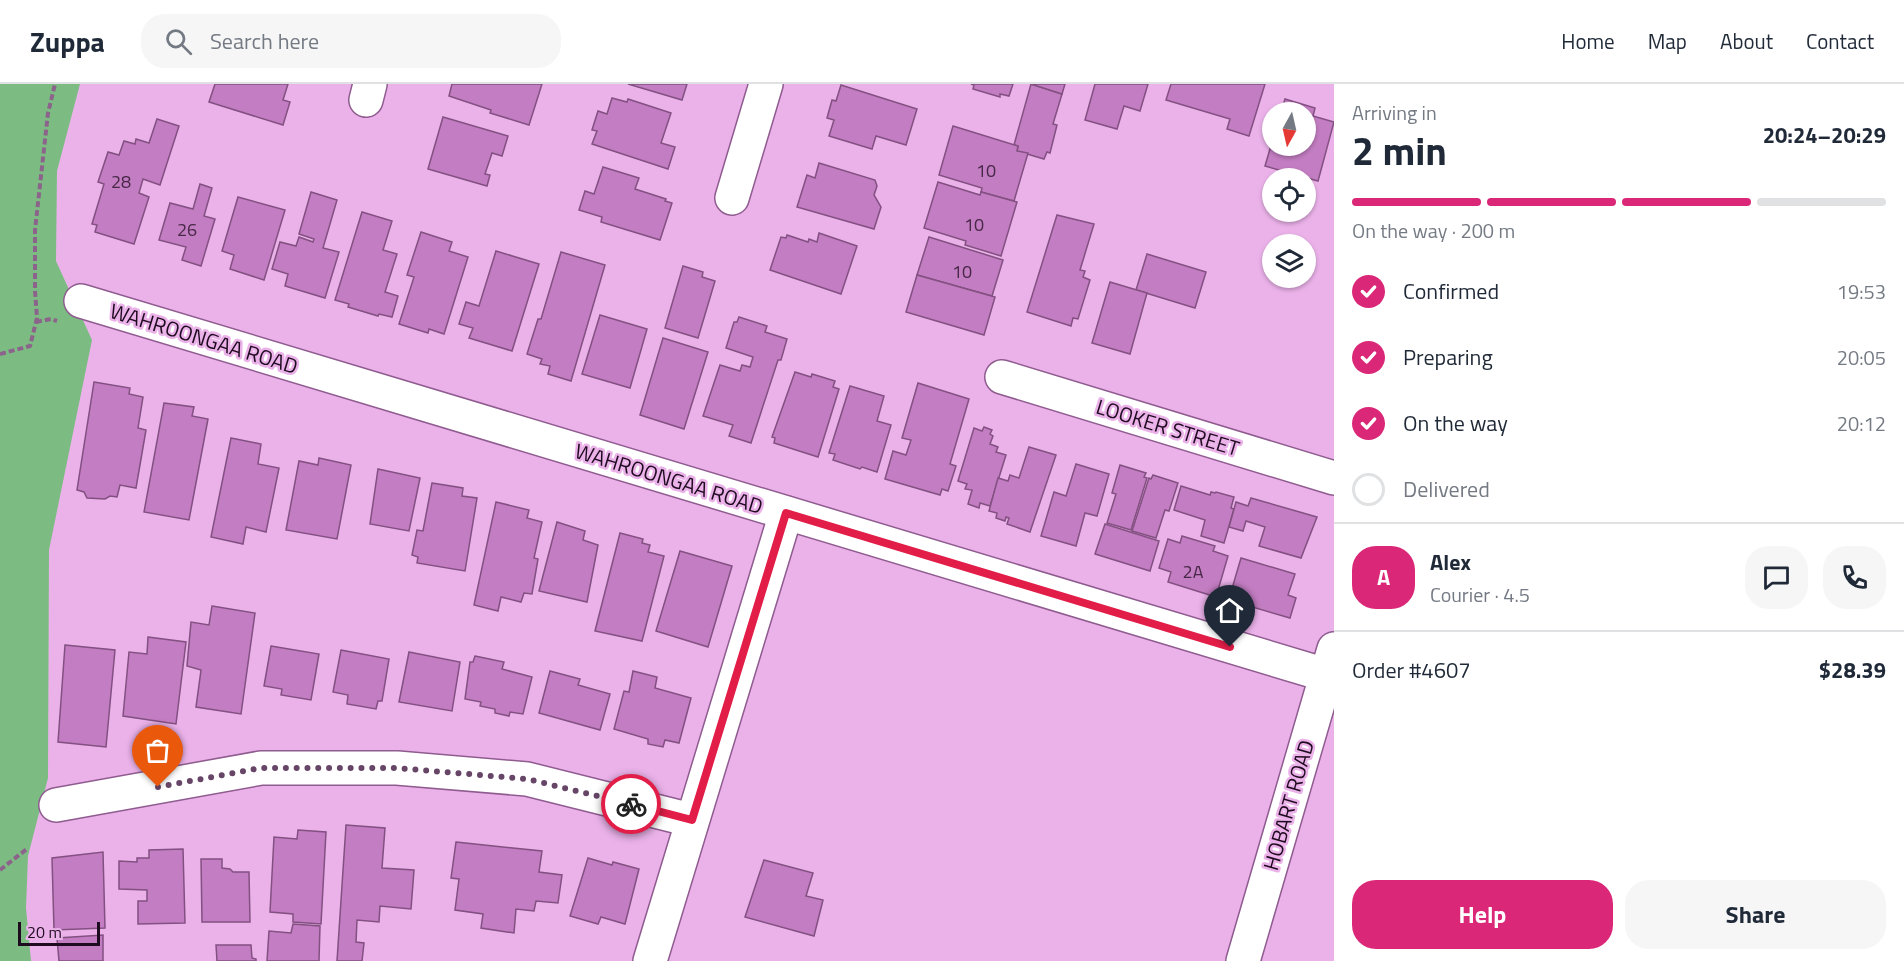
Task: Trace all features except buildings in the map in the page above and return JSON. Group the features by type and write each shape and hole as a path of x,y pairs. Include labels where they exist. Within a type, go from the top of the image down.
{"street":[{"path":"732,198 766,84"},
{"name":"WAHROONGAA ROAD","path":"81,301 786,513 1330,662"},
{"name":"LOOKER STREET","path":"1002,377 1334,478"},
{"path":"650,961 786,513"},
{"name":"HOBART ROAD","path":"1243,961 1330,662"},
{"path":"56,805 261,768 397,768 527,779 692,820"}],"path":[{"path":"0,354 30,346 37,318 35,231 48,113 55,84"},
{"path":"0,870 28,848"}],"green space":[{"path":"0,84 80,84 57,171 56,261 92,340 49,550 48,778 28,856 26,908 31,961 0,961"}],"way so far":[{"path":"158,787 261,768 397,768 527,779 631,804"}],"route":[{"path":"631,804 692,820 786,513 1230,647"}]}
